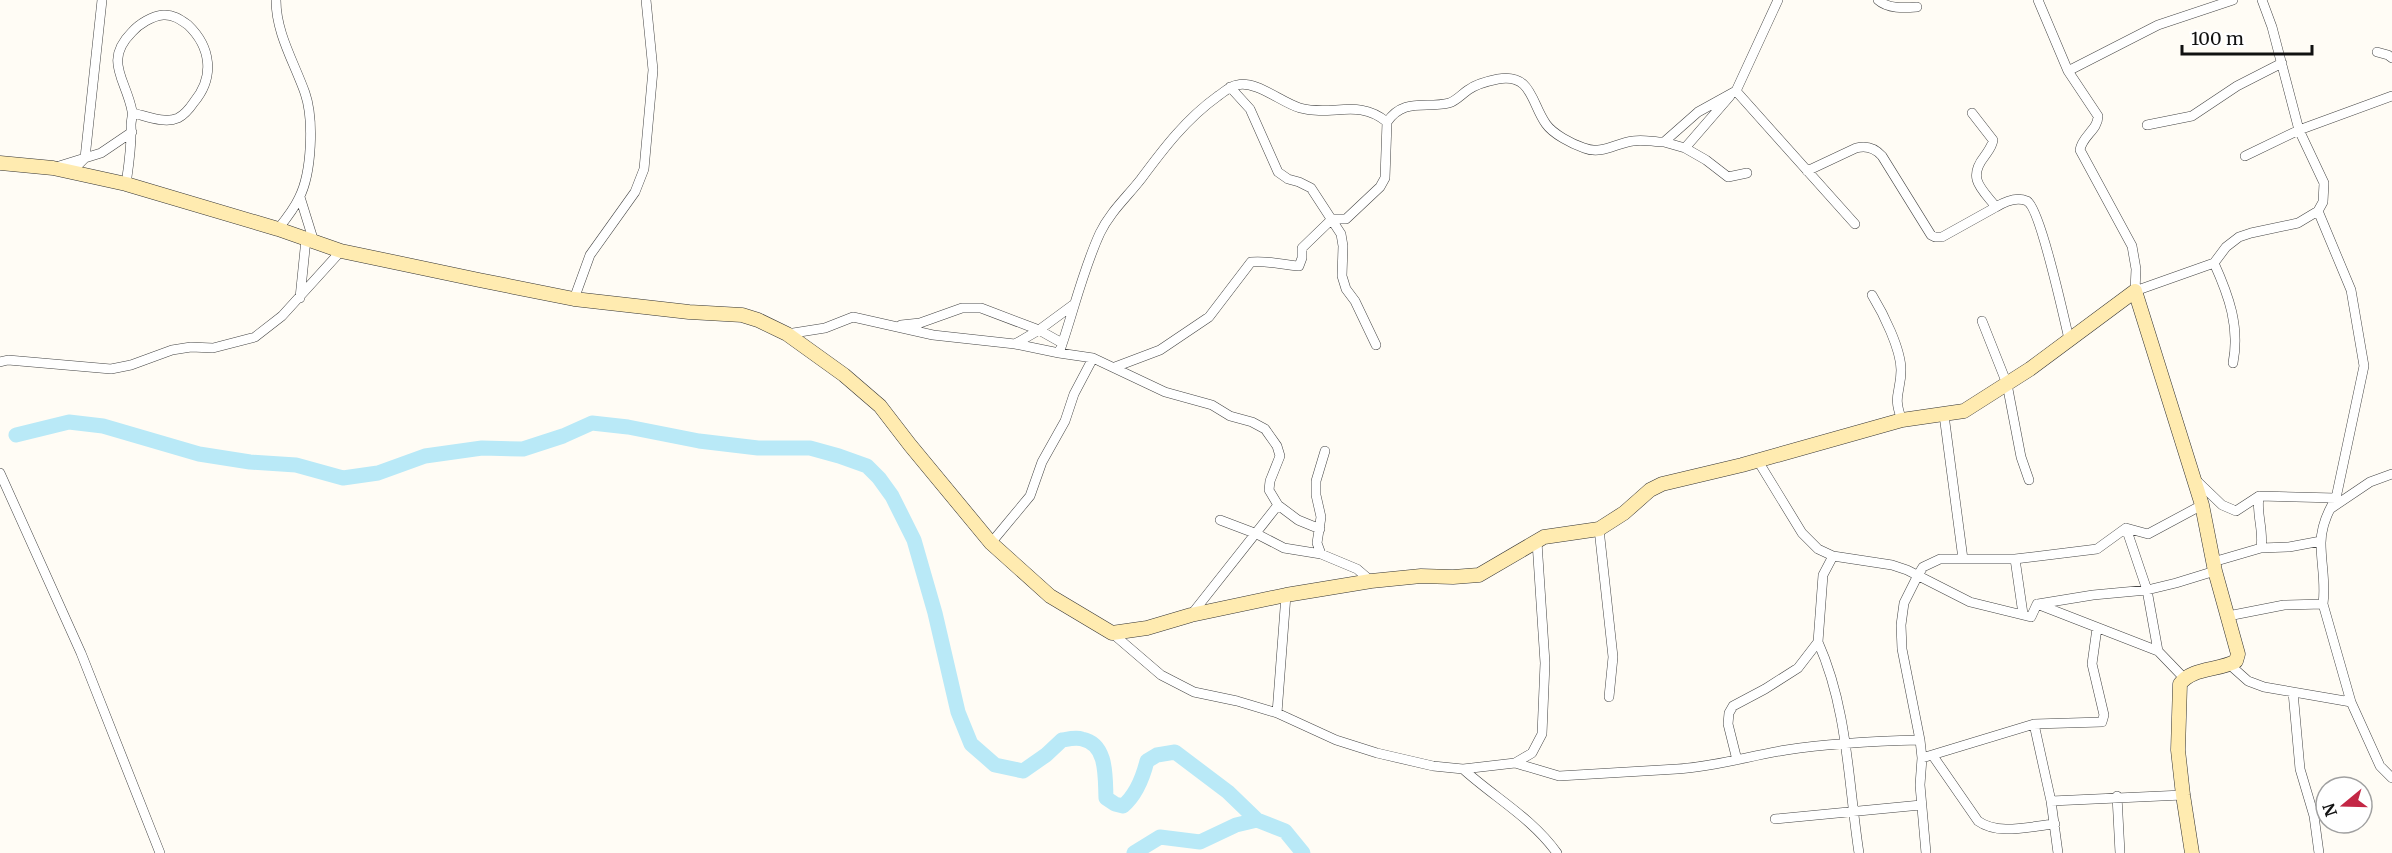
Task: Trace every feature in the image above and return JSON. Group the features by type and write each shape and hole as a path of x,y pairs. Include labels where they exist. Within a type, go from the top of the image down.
{"street":[{"path":"71,172 85,158 102,0"},
{"path":"276,0 281,31 307,104 310,138 308,165 300,197 278,229"},
{"path":"574,299 590,255 634,192 644,169 653,70 646,0"},
{"path":"1685,148 1733,93 1778,0"},
{"path":"1878,0 1882,4 1899,8 1917,7"},
{"path":"2038,0 2068,70 2099,119 2081,143 2080,150 2132,246 2136,269 2134,291 2202,505 2214,566 2238,654 2236,661 2230,665 2184,678 2179,690 2178,750 2193,853"},
{"path":"2068,70 2158,25 2233,0"},
{"path":"1112,633 1148,628 1191,615 1286,595 1371,581 1421,576 1479,575 1537,542 1558,534 1599,529 1624,513 1650,490 1662,484 1758,461 1902,420 1964,411 2007,384 2134,291 2214,263 2226,247 2240,237 2298,223 2318,211 2323,202 2324,183 2299,130 2272,27 2262,0"},
{"path":"126,184 133,113 118,69 119,46 147,20 162,15 180,19 196,34 204,46 209,72 204,86 196,100 178,118 166,120 133,113"},
{"path":"2376,52 2392,58"},
{"path":"2147,125 2192,116 2237,86 2282,63"},
{"path":"1115,367 1160,350 1209,317 1251,262 1268,261 1280,265 1299,266 1302,248 1332,219 1346,219 1380,187 1385,178 1388,150 1387,122 1392,115 1407,107 1451,102 1470,88 1501,79 1519,81 1526,85 1547,126 1585,149 1597,151 1629,141 1664,142 1685,148 1728,177 1747,173"},
{"path":"1059,353 1073,305 1100,233 1113,210 1179,130 1230,87 1239,84 1250,85 1301,109 1362,108 1387,122"},
{"path":"1230,87 1250,110 1278,172 1288,179 1311,188 1341,234 1342,276 1346,289 1355,301 1376,345"},
{"path":"1664,142 1698,112 1733,93"},
{"path":"1733,93 1855,224"},
{"path":"2246,156 2299,130 2392,96"},
{"path":"1972,113 1994,140 1992,147 1976,168 1975,174 1978,184 1996,207"},
{"path":"53,168 101,153 132,132"},
{"path":"1807,171 1862,146 1876,150 1931,235 1935,237 1942,237 2008,201 2027,201 2033,208 2048,253 2069,339"},
{"path":"0,163 53,168 126,184 278,229 341,251 574,299 689,312 741,315 758,320 787,334 844,375 880,406 991,543 1050,596 1112,633 1161,675 1194,692 1237,701 1277,713 1336,740 1377,753 1432,766 1463,769 1515,763 1559,776 1696,768 1785,750 1845,742 1920,740"},
{"path":"300,197 310,241 300,297"},
{"path":"2318,211 2351,290 2364,366 2336,498 2328,511 2321,541 2326,588 2323,604 2350,702 2380,766 2392,778"},
{"path":"3,360 111,369 131,365 172,350 232,345 255,338 282,316 341,251"},
{"path":"2214,263 2231,306 2236,347 2233,363"},
{"path":"1872,295 1900,359 1901,378 1896,395 1896,405 1902,420"},
{"path":"1015,344 1040,330 1073,305"},
{"path":"896,326 920,323 962,308 981,308 1040,330 1062,343"},
{"path":"787,334 825,328 853,317 933,335 1015,344 1093,358 1165,392 1212,405 1230,416 1252,422 1265,429 1277,446 1280,456 1270,481 1269,490 1278,505 1298,520 1320,529"},
{"path":"1983,321 2007,384 2021,457 2029,480"},
{"path":"991,543 1030,496 1042,462 1065,421 1074,394 1093,358"},
{"path":"1944,415 1963,559"},
{"path":"1321,554 1317,543 1321,517 1316,481 1325,451"},
{"path":"1758,461 1809,542 1818,549 1833,555 1892,565 1918,575 1970,602 2031,617 2037,604"},
{"path":"0,473 81,653 160,853"},
{"path":"2328,511 2370,482 2392,474"},
{"path":"2193,476 2222,505 2236,511 2259,496 2336,498"},
{"path":"2259,496 2258,516 2262,538 2260,548"},
{"path":"1191,615 1278,505"},
{"path":"2126,528 2148,534 2202,505"},
{"path":"1220,520 1257,534 1284,548 1321,554 1357,569 1371,581"},
{"path":"1926,853 1920,785 1922,758 1902,649 1901,626 1904,603 1918,575 1928,563 1940,559 2015,559 2097,549 2126,528"},
{"path":"2126,528 2147,590 2158,651"},
{"path":"1599,529 1613,657 1608,697"},
{"path":"2037,604 2147,590 2176,584 2260,548 2289,547 2321,541"},
{"path":"1515,763 1532,753 1542,734 1545,663 1537,542"},
{"path":"1833,555 1823,575 1818,642 1830,667 1836,691 1845,742 1858,853"},
{"path":"2015,559 2023,614"},
{"path":"1277,713 1286,595"},
{"path":"2037,604 2158,651 2184,678"},
{"path":"2228,616 2284,605 2323,604"},
{"path":"1922,758 2034,724 2098,724 2104,720 2092,664 2097,628"},
{"path":"1737,760 1728,724 1729,713 1733,706 1798,668 1818,642"},
{"path":"2230,665 2248,681 2264,687 2350,702"},
{"path":"2293,692 2300,769 2314,816 2319,853"},
{"path":"2034,724 2051,801 2058,853"},
{"path":"1933,756 1978,820 1986,826 1992,829 2007,829 2055,824"},
{"path":"1463,769 1484,788 1521,814 1547,838 1557,853"},
{"path":"2051,801 2117,796 2183,795"},
{"path":"2117,796 2120,853"},
{"path":"1775,819 1921,805"}],"waterway":[{"path":"16,435 69,422 103,426 199,454 250,462 296,465 343,478 378,473 425,456 482,448 523,449 563,436 592,423 628,427 699,441 758,448 810,448 839,456 867,466 892,496 914,540 935,613 958,712 971,744 995,765 1023,771 1062,740 1082,739 1090,742 1101,755 1105,772 1106,798 1123,806 1132,797 1147,761 1157,755 1175,752 1228,792 1257,820"},
{"path":"1134,853 1160,837 1200,842 1236,825 1257,820 1285,831 1303,853"}]}
